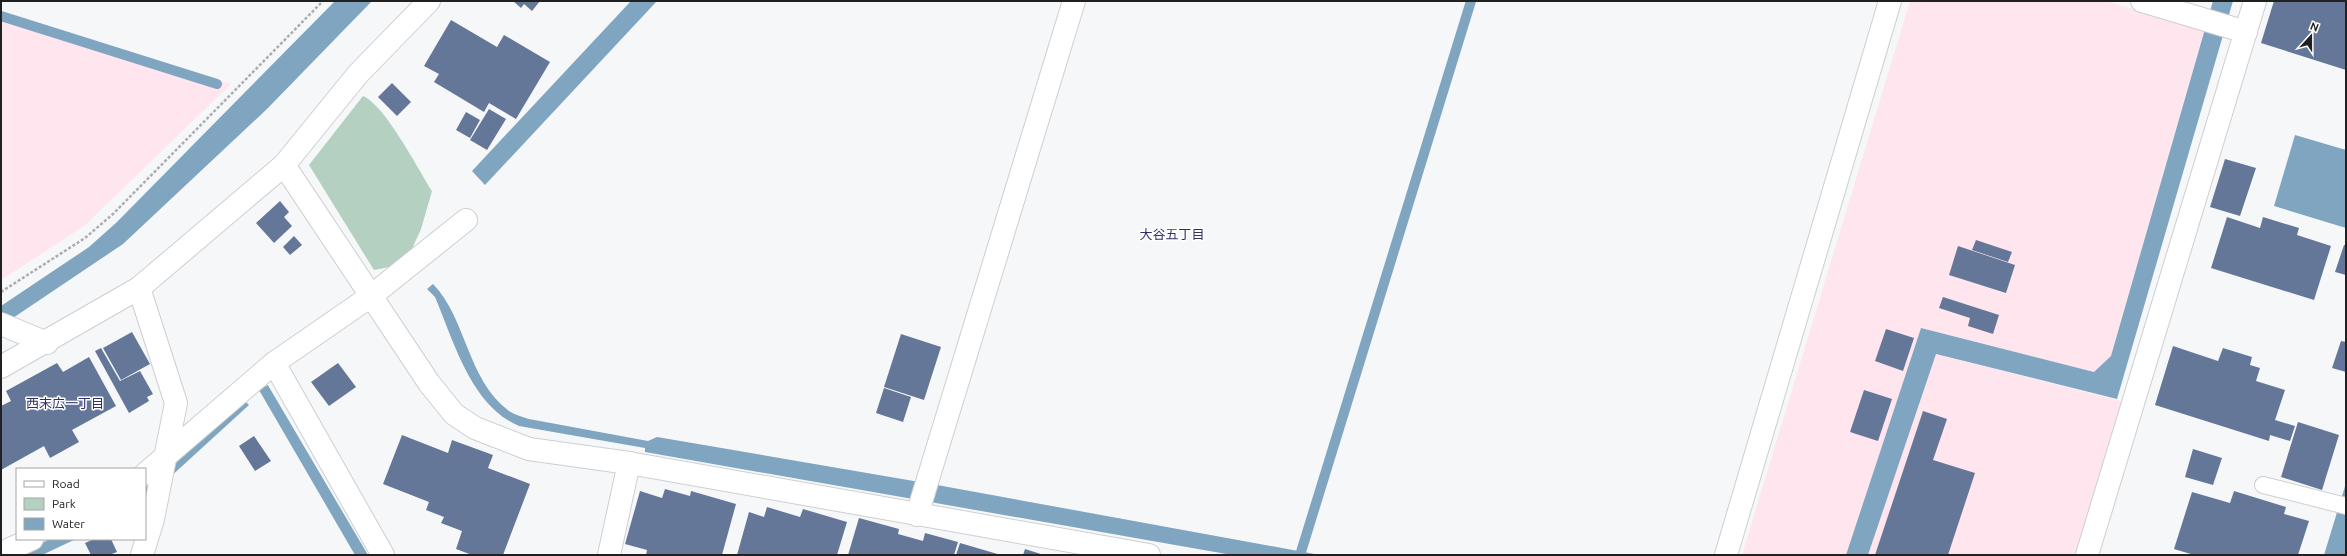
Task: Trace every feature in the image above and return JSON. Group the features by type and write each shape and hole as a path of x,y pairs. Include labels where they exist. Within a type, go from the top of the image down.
{"street":[{"path":"1,367 47,343 139,288 284,165 358,74 429,1"},
{"path":"917,515 1074,1"},
{"path":"1726,555 1890,1"},
{"path":"2142,1 2238,29"},
{"path":"2087,555 2238,29 2255,1"},
{"path":"284,165 429,383 454,414 475,428 529,449 630,463 1149,555"},
{"path":"158,466 274,363 371,296 466,220"},
{"path":"139,288 176,403 158,466 158,494 146,540"},
{"path":"7,326 47,343"},
{"path":"274,363 383,555"},
{"path":"609,555 630,463"},
{"path":"1,552 30,540"},
{"path":"142,555 146,540"}],"lane":[{"path":"2263,485 2346,506"}],"path":[{"path":"1,292 85,238 113,214 323,1"}],"shaded area":[{"path":"1910,1 2105,1 2204,30 2111,356 2094,372 1921,328 1846,555 1742,555"},
{"path":"1,11 231,84 84,226 1,280"},
{"path":"1936,354 2124,402 2078,555 1868,555"}],"green space":[{"path":"363,96 372,102 391,124 432,191 421,229 405,264 374,270 309,165"}],"water":[{"path":"335,1 372,1 267,109 123,244 1,326 1,306 89,247 117,222"},
{"path":"631,1 657,1 485,185 472,171"},
{"path":"2213,1 2233,1 2117,399 1936,354 1868,555 1846,555 1921,328 2094,372 2111,356"},
{"path":"2295,135 2346,150 2346,228 2274,206"},
{"path":"433,284 444,298 453,314 475,366 484,383 495,398 509,411 529,419 648,441 657,437 937,485 1320,555 1232,555 645,452 645,448 519,426 502,417 488,404 476,388 457,352 435,297 427,289"},
{"path":"268,385 368,555 355,555 259,390"},
{"path":"242,398 249,405 146,499 146,487"},
{"path":"2346,483 2345,555 2324,555"},
{"path":"48,540 74,540 42,555 17,555"}],"building":[{"path":"513,1 540,1 532,11 524,4 521,8"},
{"path":"2274,1 2346,1 2346,70 2261,43"},
{"path":"451,20 497,47 504,35 550,62 516,119 489,103 484,112 434,82 439,74 424,66"},
{"path":"392,83 411,102 397,116 378,97"},
{"path":"489,109 506,119 487,150 470,140"},
{"path":"466,112 480,120 470,138 456,130"},
{"path":"2225,159 2256,168 2240,216 2210,207"},
{"path":"280,201 289,212 284,217 292,226 274,243 256,223"},
{"path":"2227,217 2260,228 2263,217 2299,228 2297,235 2331,246 2314,300 2211,268"},
{"path":"294,236 302,245 290,255 283,247"},
{"path":"1976,240 2012,252 2008,262 1972,250"},
{"path":"2344,245 2346,245 2346,275 2335,272"},
{"path":"1958,246 2015,265 2006,293 1949,275"},
{"path":"1943,297 1999,315 1993,334 1968,326 1970,318 1939,308"},
{"path":"1886,329 1914,338 1903,371 1875,361"},
{"path":"132,332 150,364 121,380 103,348"},
{"path":"901,334 941,347 924,400 884,387"},
{"path":"2341,341 2346,342 2346,372 2332,368"},
{"path":"2173,346 2218,361 2223,348 2252,357 2250,365 2260,368 2256,381 2285,390 2275,420 2295,426 2290,441 2270,435 2269,441 2155,405"},
{"path":"101,348 120,381 140,371 153,394 147,397 149,401 129,413 95,351"},
{"path":"89,357 116,406 72,430 79,442 50,458 44,446 1,470 1,406 11,401 6,391 57,363 63,372"},
{"path":"338,363 356,387 329,406 311,382"},
{"path":"884,388 911,397 903,422 876,413"},
{"path":"1864,390 1892,399 1878,441 1850,432"},
{"path":"1923,411 1947,419 1933,460 1975,473 1948,555 1875,555"},
{"path":"2298,422 2339,435 2322,490 2281,477"},
{"path":"402,435 448,453 452,440 493,455 488,468 530,484 503,555 472,555 456,549 462,531 441,523 444,517 426,510 429,502 383,484"},
{"path":"254,436 271,461 255,471 239,446"},
{"path":"2193,449 2222,458 2213,485 2185,477"},
{"path":"665,489 690,496 691,491 736,504 722,555 646,555 647,550 625,544 640,491 662,498"},
{"path":"2234,491 2286,507 2284,514 2309,521 2298,555 2194,555 2174,549 2192,492 2230,503"},
{"path":"767,507 800,517 803,509 847,522 837,555 737,555 749,512 764,517"},
{"path":"859,518 899,529 898,534 923,541 925,533 958,542 954,555 848,555"},
{"path":"92,540 111,540 117,552 109,555 91,555 85,543"},
{"path":"960,543 1001,555 956,555"},
{"path":"1025,549 1044,555 1023,555"}],"waterway":[{"path":"1301,552 1471,1"},
{"path":"1,16 217,84"}],"district":[{"name":"大谷五丁目","path":"1172,234"},
{"name":"西末広一丁目","path":"65,403"}]}
